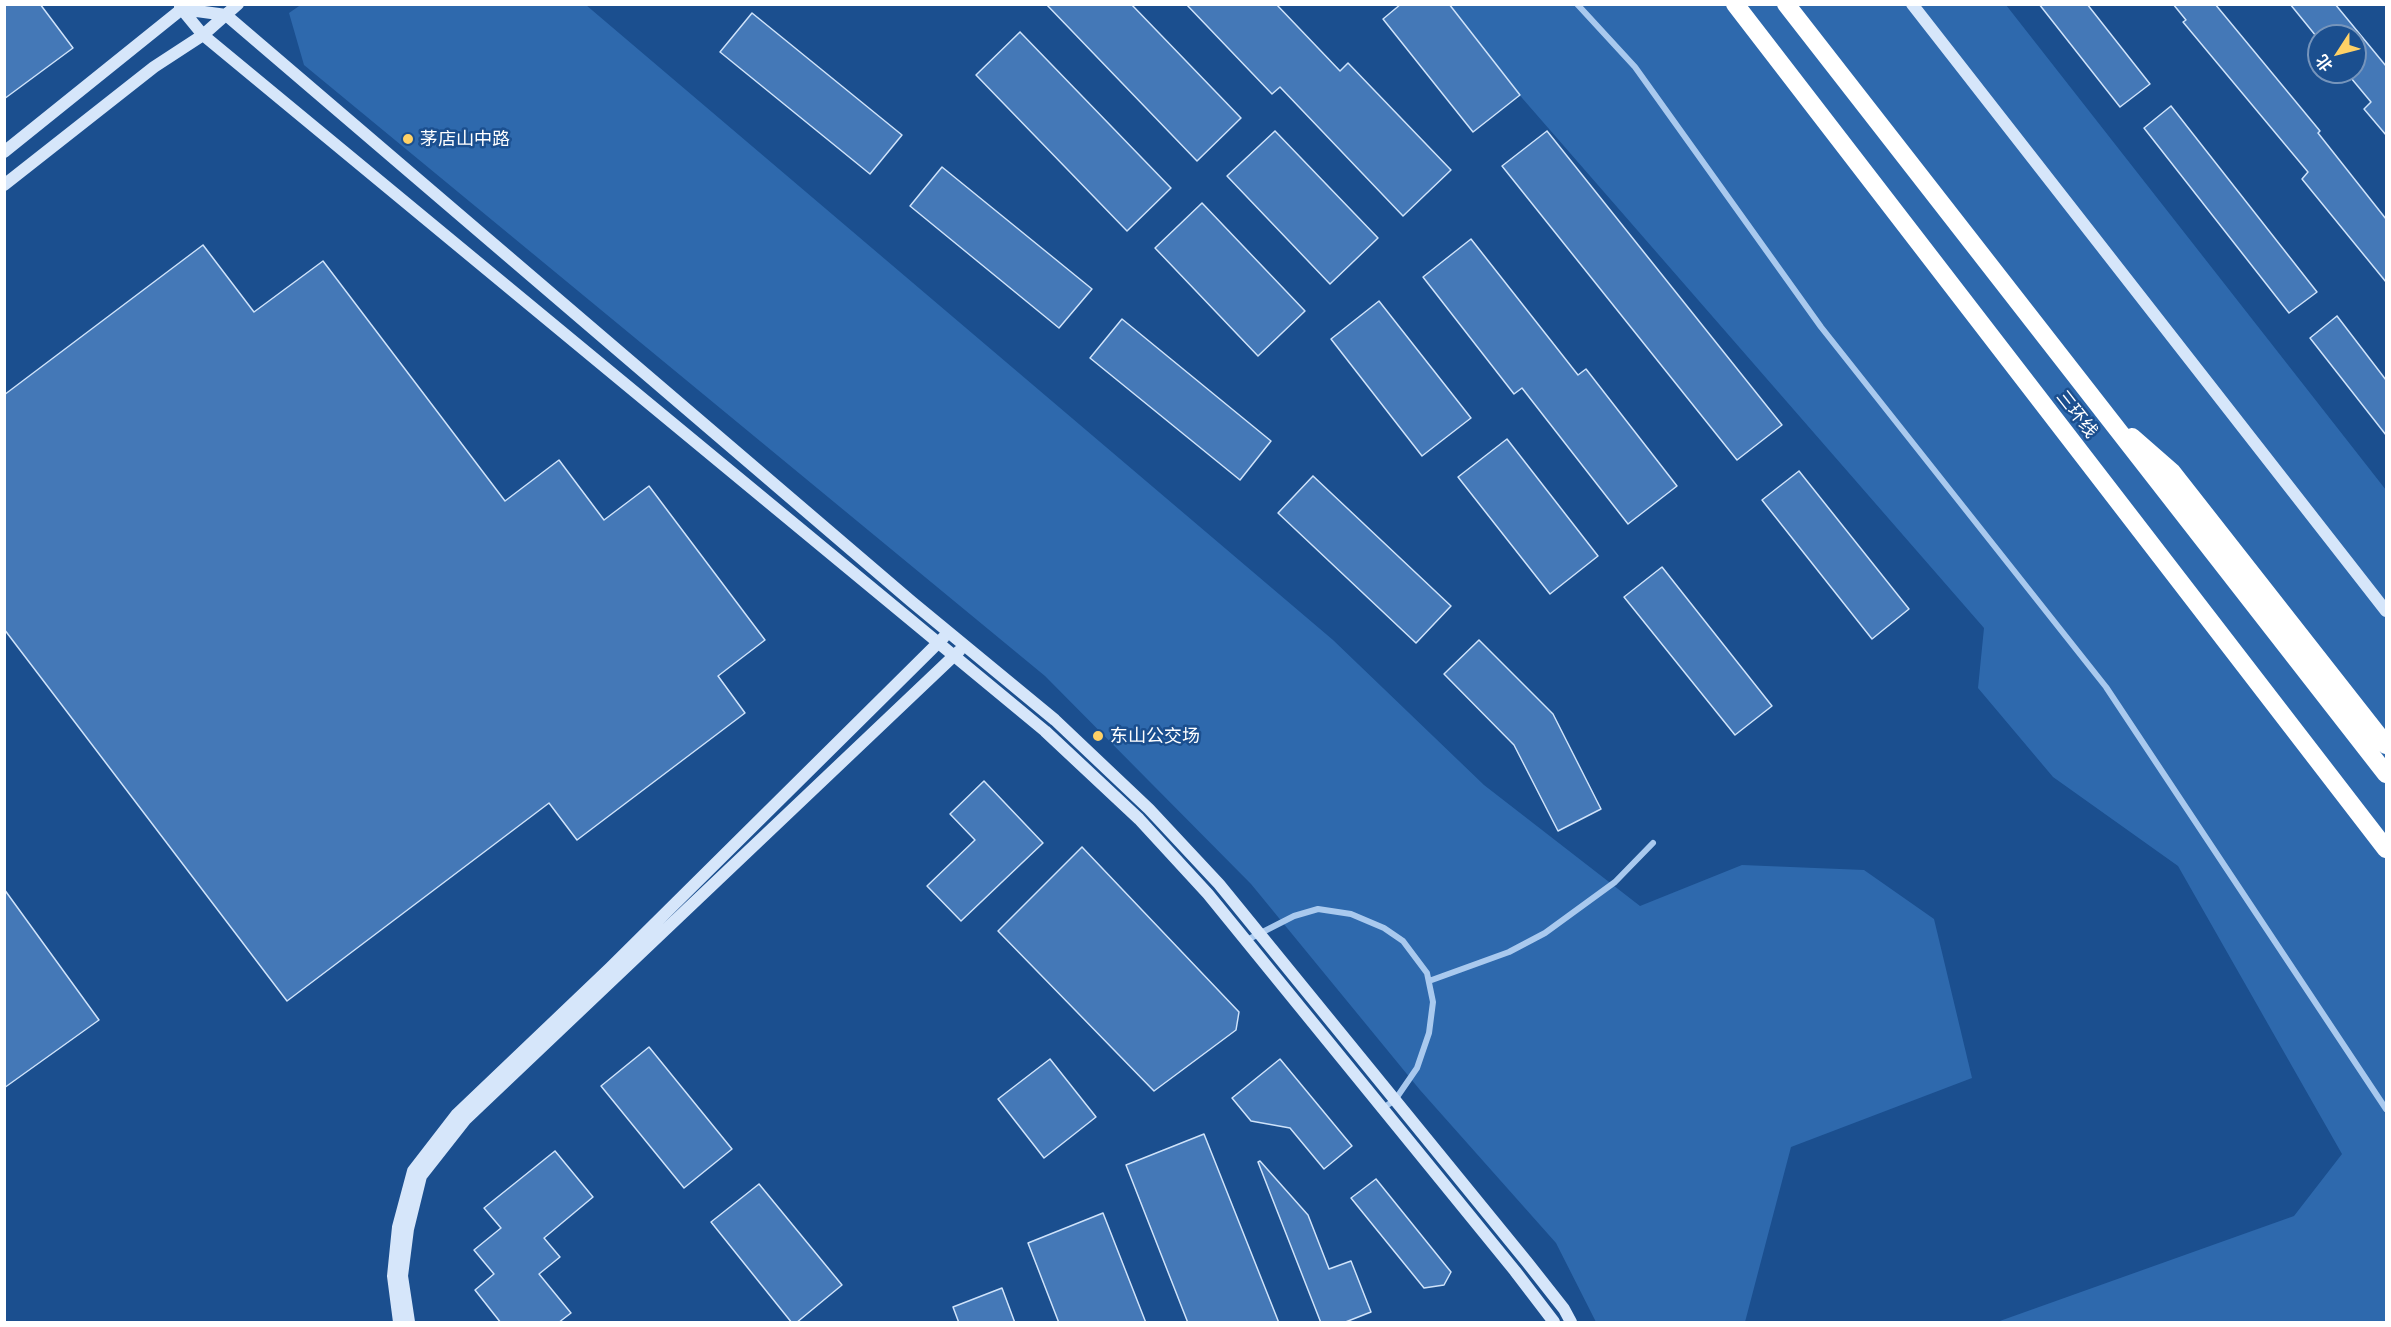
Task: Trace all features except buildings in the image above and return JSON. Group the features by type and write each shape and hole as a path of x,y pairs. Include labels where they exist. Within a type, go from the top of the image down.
{"highway":[{"name":"三环线","path":"1735,4 2386,849"},
{"name":"三环线","path":"1786,4 2099,409 2386,774"},
{"path":"2099,409 2172,472 2386,745"},
{"path":"2350,802 2386,853"}],"street":[{"path":"4,185 154,67 203,35 238,4"},
{"path":"1577,4 1635,67 1821,327 2106,687 2386,1109"},
{"path":"1912,4 2386,610"},
{"path":"183,6 226,15 964,645 1055,720 1149,808 1219,884 1527,1262 1564,1309 1571,1323"},
{"path":"183,6 203,35 1045,731 1139,819 1208,894 1515,1271 1554,1323"},
{"path":"4,152 183,6"},
{"path":"399,1323 393,1276 398,1227 412,1171 458,1114 610,968 949,632"},
{"path":"409,1323 402,1276 408,1228 421,1176 465,1120 964,645"},
{"path":"1428,981 1509,952 1545,933 1615,882 1653,843"},
{"path":"1245,941 1294,916 1318,909 1351,914 1384,928 1403,941 1427,973 1433,1002 1429,1033 1418,1068 1395,1100 1382,1108"}],"shaded area":[{"path":"302,4 586,5 1333,640 1484,785 1640,906 1742,865 1864,870 1934,919 1972,1078 1791,1147 1745,1322 1596,1322 1556,1243 1420,1090 1251,884 1045,676 304,65 289,13"},
{"path":"1441,5 2006,5 2386,490 2386,1322 1997,1322 2294,1216 2342,1154 2178,866 2053,777 1978,688 1984,628"}],"place":[{"name":"茅店山中路","path":"408,139"},
{"name":"东山公交场","path":"1098,736"}]}
